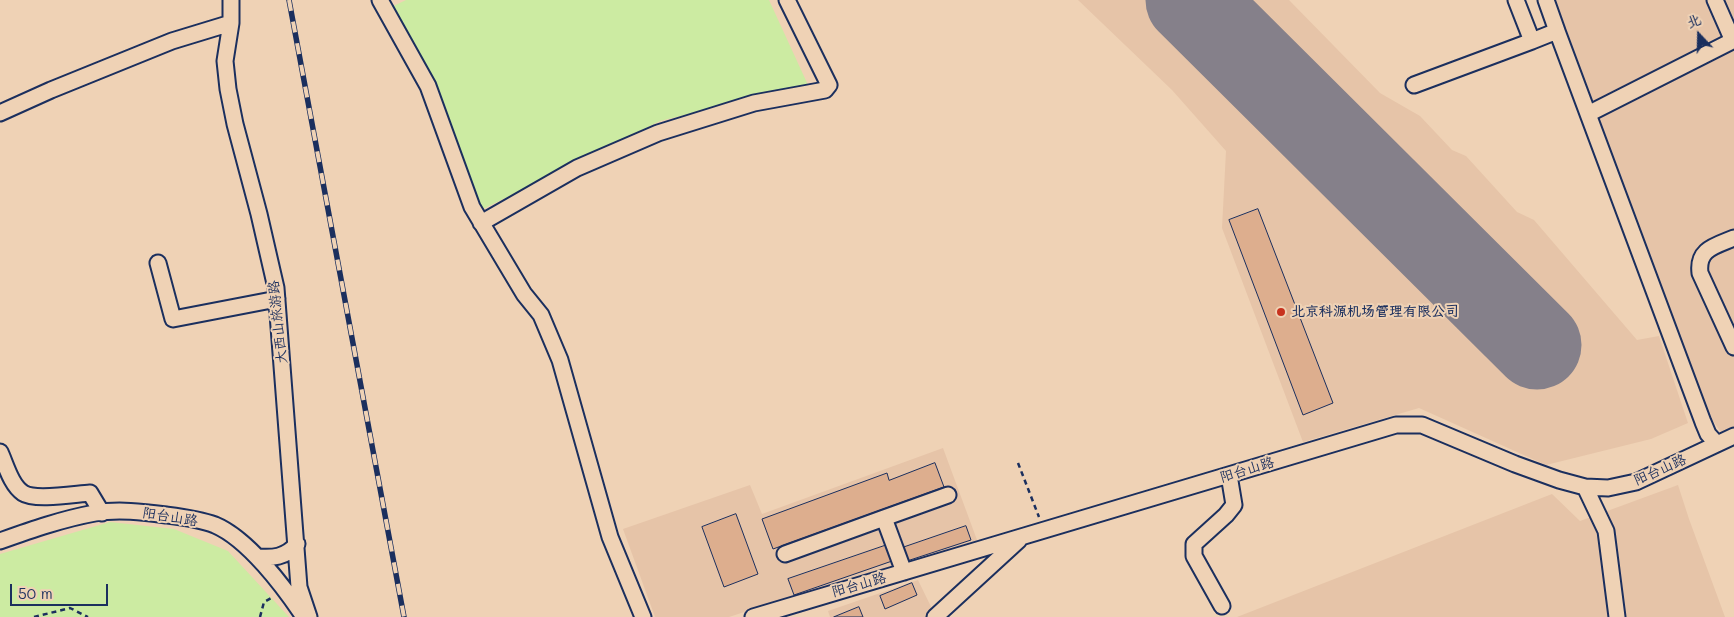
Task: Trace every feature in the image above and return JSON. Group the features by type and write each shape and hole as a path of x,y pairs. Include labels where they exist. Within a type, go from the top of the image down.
{"street":[{"name":"大西山旅游路","path":"231,0 231,23 226,61 228,89 276,288 299,586 309,617"},
{"path":"380,0 428,86 472,207 524,294 541,315 560,360 610,537 643,617"},
{"path":"481,223 577,168 658,132 754,103 825,90 829,85 787,0"},
{"path":"1516,0 1532,41"},
{"path":"1546,0 1702,422 1708,434 1717,444"},
{"path":"1588,114 1734,41 1715,0"},
{"path":"0,113 172,41 231,23"},
{"path":"1414,85 1557,32"},
{"path":"1734,238 1704,252 1699,263 1700,273 1734,347"},
{"path":"158,263 173,319 277,299"},
{"name":"阳台山路","path":"753,617 1396,425 1422,425 1515,464 1586,487 1608,488 1636,482 1734,436"},
{"path":"0,452 16,486 24,494 48,497 90,493 102,513"},
{"path":"1222,606 1194,556 1194,544 1226,515 1234,505 1229,475"},
{"path":"1586,487 1606,531 1617,617"},
{"path":"785,554 948,495"},
{"name":"阳台山路","path":"0,541 51,523 102,513 129,511 197,520 216,526 238,540 257,557 285,589 304,617"},
{"path":"884,518 904,572"},
{"path":"935,617 1022,537"},
{"path":"257,557 269,558 285,555 297,544"}],"path":[{"path":"1018,462 1044,530"},
{"path":"260,617 264,602 285,589"},
{"path":"34,617 70,608 88,617"}],"shaded area":[{"path":"1078,0 1289,0 1380,93 1420,116 1452,150 1466,156 1517,212 1534,220 1637,340 1659,336 1688,423 1651,439 1546,465 1419,408 1303,442 1222,228 1226,151 1172,90"},
{"path":"1553,0 1734,0 1734,429 1723,435 1708,414"},
{"path":"943,448 977,540 896,567 793,596 729,617 655,617 623,529 750,485 762,514"},
{"path":"1678,485 1725,617 1237,617 1552,494 1580,521"},
{"path":"918,580 936,617 830,617 828,611"}],"green space":[{"path":"406,0 769,0 808,85 660,121 469,216 442,150 424,85 381,12"},
{"path":"110,522 174,529 228,551 289,617 0,617 0,554"}],"building":[{"name":"北京科源机场管理有限公司","path":"1258,209 1333,403 1303,415 1229,220"},
{"path":"935,463 944,487 773,549 762,519 887,473 889,480"},
{"path":"736,514 758,574 724,587 702,527"},
{"path":"966,526 971,540 907,561 902,548"},
{"path":"890,544 895,560 794,595 788,579"},
{"path":"912,583 917,595 885,609 880,596"},
{"path":"859,607 863,617 834,617"}],"runway":[{"path":"1190,0 1537,345"}],"railway":[{"path":"289,0 404,617"}],"place":[{"name":"北京科源机场管理有限公司","path":"1281,312"}]}
